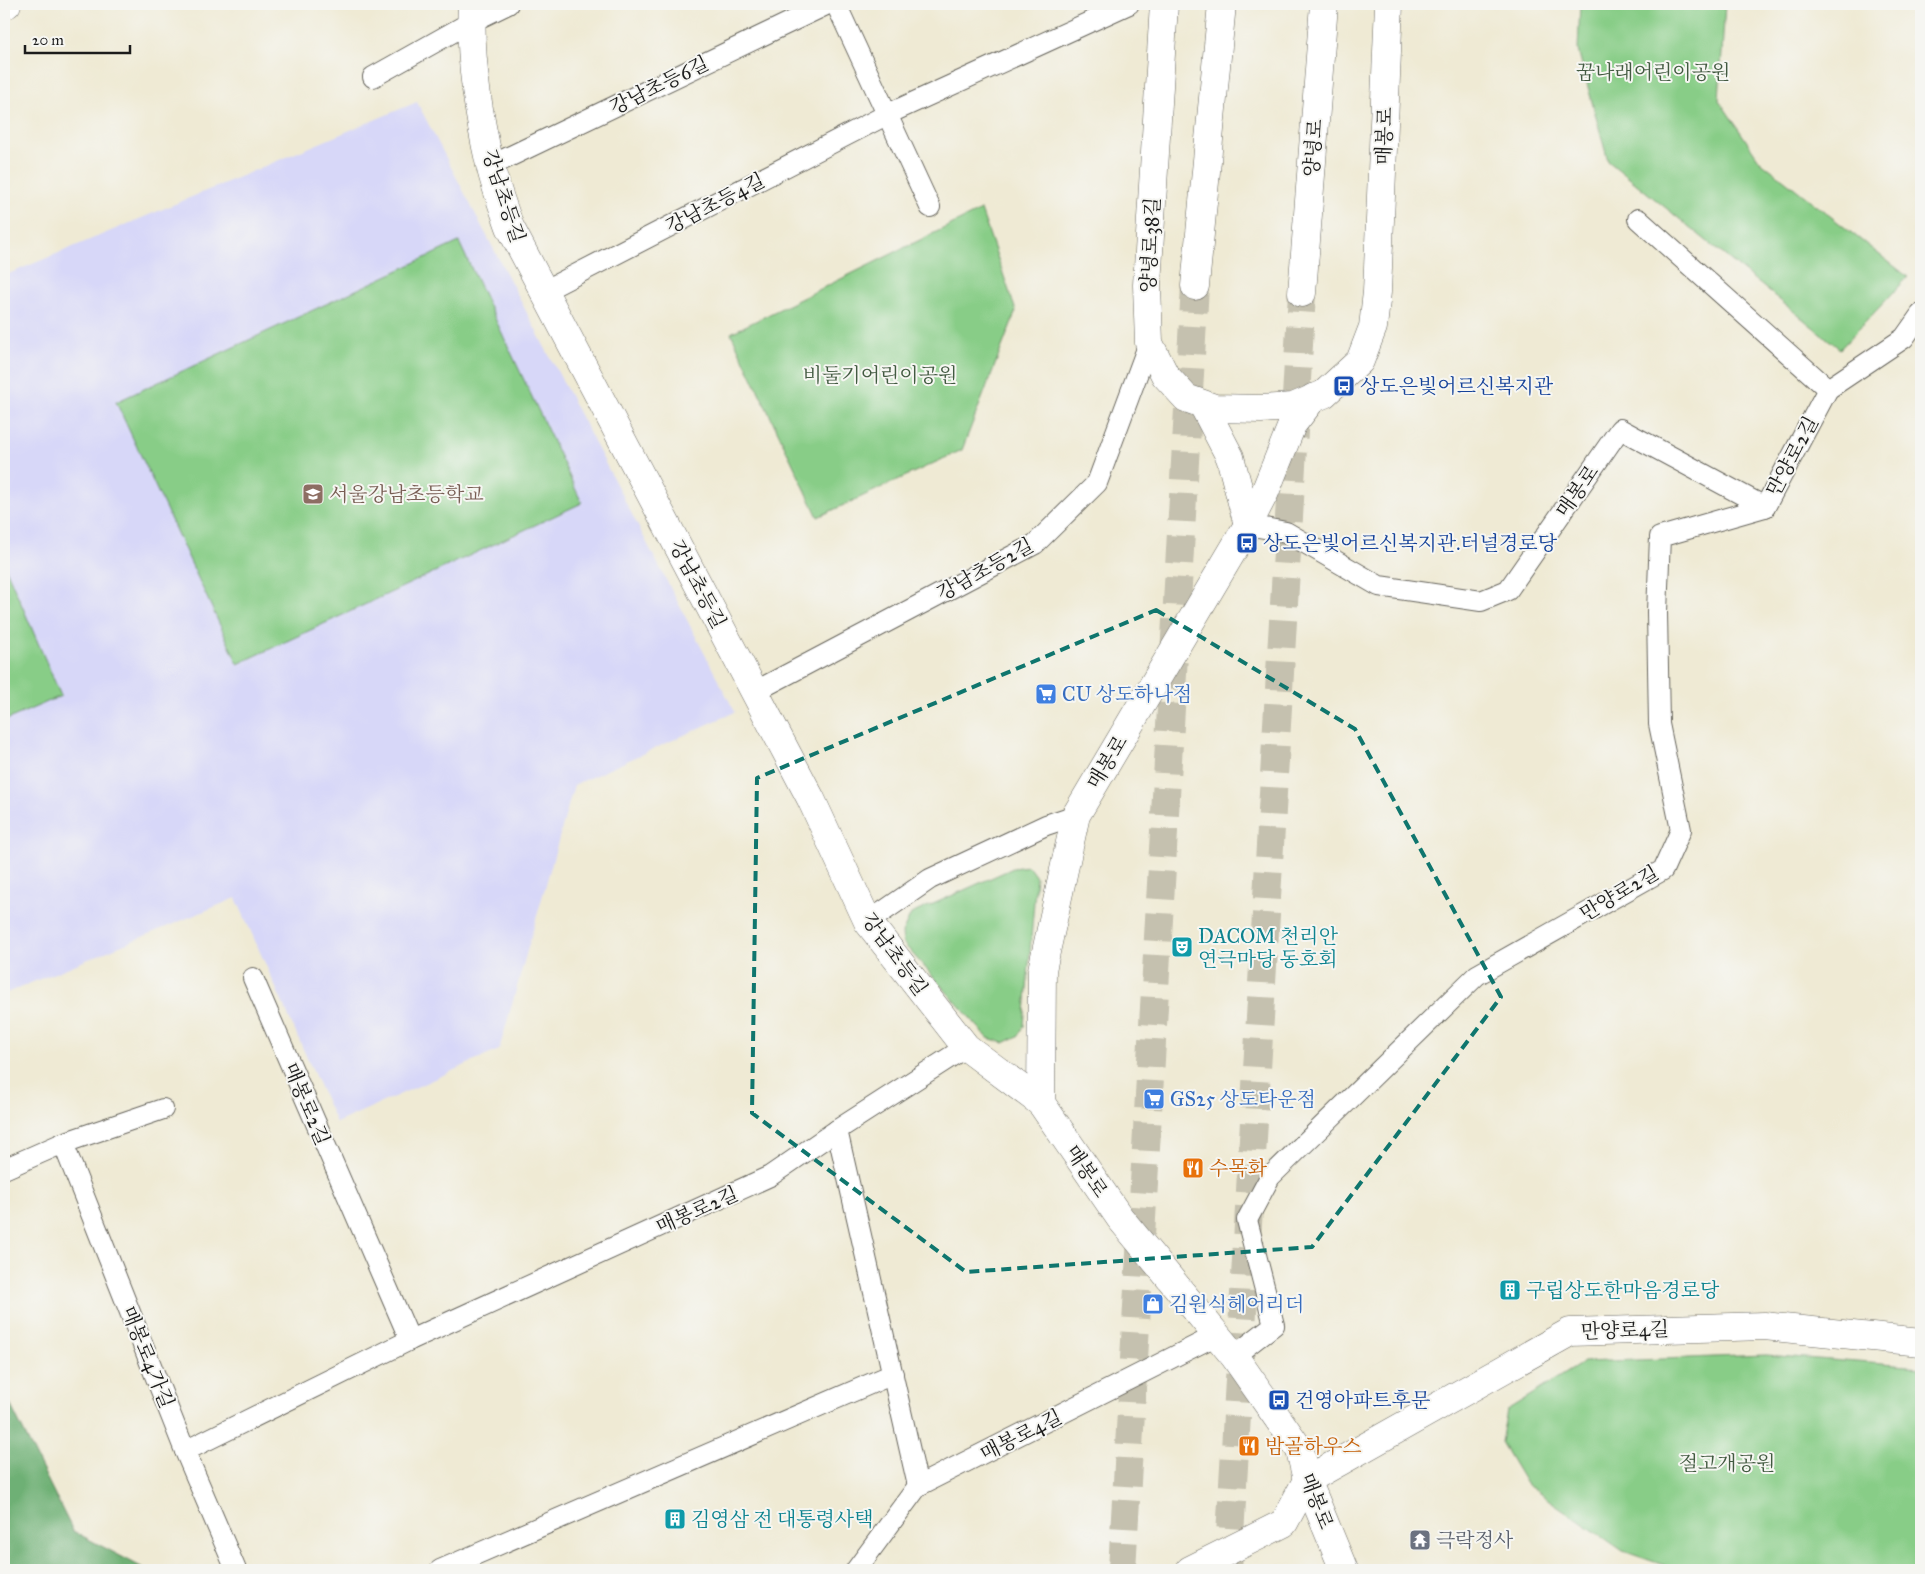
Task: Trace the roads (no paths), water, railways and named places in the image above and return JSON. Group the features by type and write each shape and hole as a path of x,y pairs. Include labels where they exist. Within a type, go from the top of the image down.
{"street":[{"name":"양녕로38길","path":"1164,4 1147,285 1149,343 1165,375 1186,398 1214,408 1260,409"},
{"path":"1195,286 1222,4"},
{"name":"양녕로","path":"1302,293 1324,4"},
{"name":"매봉로","path":"1260,409 1293,407 1324,394 1360,361 1374,327 1389,4"},
{"name":"강남초등길","path":"471,13 478,101 490,166 510,227 542,292 811,799 868,922 966,1047 1041,1103"},
{"path":"1248,525 1265,492 1292,425 1313,398"},
{"path":"1203,405 1230,457 1248,525"},
{"name":"매봉로","path":"1248,525 1076,815 1042,970 1041,1103 1120,1218 1234,1356 1300,1450 1307,1480 1344,1570"},
{"name":"만양로4길","path":"1307,1480 1570,1332 1764,1326 1921,1342"},
{"path":"1190,1570 1284,1523 1307,1480"}],"lane":[{"path":"373,77 471,13 508,4"},
{"name":"강남초등6길","path":"490,166 828,4"},
{"path":"836,4 930,207"},
{"name":"강남초등4길","path":"542,292 888,114 1129,4"},
{"path":"1638,219 1828,388"},
{"name":"만양로2길","path":"1234,1356 1274,1325 1247,1220 1270,1177 1477,975 1663,870 1680,830 1659,724 1657,612 1660,537 1765,507 1828,388 1904,338 1921,314"},
{"name":"강남초등2길","path":"754,692 1035,544 1097,483 1149,343"},
{"name":"매봉로","path":"1248,525 1286,532 1379,586 1480,601 1508,590 1620,429 1765,507"},
{"path":"868,922 930,879 1046,825 1076,815"},
{"name":"매봉로2길","path":"253,978 410,1340"},
{"name":"매봉로2길","path":"185,1451 410,1340 770,1176 837,1130 966,1047"},
{"path":"4,1169 63,1143 163,1109"},
{"path":"837,1130 918,1486"},
{"name":"매봉로4가길","path":"63,1143 185,1451 236,1570"},
{"name":"매봉로4길","path":"856,1570 918,1486 1217,1335"},
{"path":"440,1570 893,1374"}],"tunnel":[{"path":"1122,1570 1195,286"},
{"path":"1228,1570 1302,293"}],"place":[{"name":"상도은빛어르신복지관","path":"1344,386"},
{"name":"서울강남초등학교","path":"313,494"},
{"name":"상도은빛어르신복지관.터널경로당","path":"1247,543"},
{"name":"CU 상도하나점","path":"1046,694"},
{"name":"DACOM 천리안 연극마당 동호회","path":"1182,947"},
{"name":"GS25 상도타운점","path":"1154,1099"},
{"name":"수목화","path":"1193,1168"},
{"name":"구립상도한마음경로당","path":"1510,1290"},
{"name":"김원식헤어리더","path":"1153,1304"},
{"name":"건영아파트후문","path":"1279,1400"},
{"name":"밤골하우스","path":"1249,1446"},
{"name":"김영삼 전 대통령사택","path":"675,1519"},
{"name":"극락정사","path":"1420,1540"}],"park label":[{"name":"꿈나래어린이공원","path":"1653,72"},
{"name":"비둘기어린이공원","path":"880,375"},
{"name":"절고개공원","path":"1727,1463"}]}
